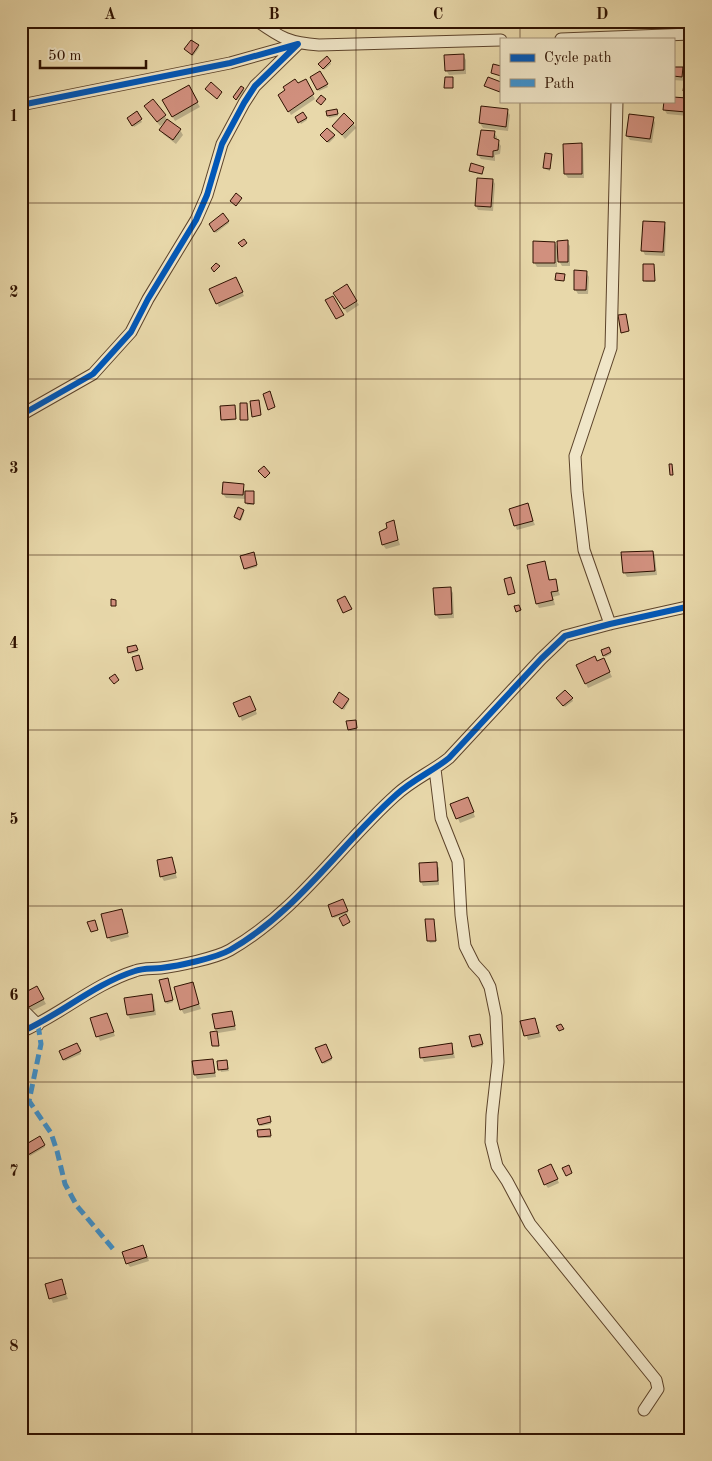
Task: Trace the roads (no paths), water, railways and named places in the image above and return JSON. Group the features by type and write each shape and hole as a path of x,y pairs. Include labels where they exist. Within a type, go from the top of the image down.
{"street":[{"path":"257,21 281,38 298,44 500,40"},
{"path":"618,38 691,34"},
{"path":"21,105 230,63 298,44"},
{"path":"21,415 93,374 131,332 148,299 196,220 222,144 244,104 255,86 298,44"},
{"path":"610,624 584,550 575,456 611,348 617,102"},
{"path":"21,1032 38,1025 110,982 136,970 184,964 228,951 254,935 285,911 398,793 449,758 541,659 565,636 691,606"},
{"path":"435,769 441,818 458,861 465,946 474,964 484,975 490,987 496,1016 498,1062 491,1142 496,1166 530,1224 656,1380 658,1389 644,1410"},
{"path":"21,1008 38,1025"}]}
